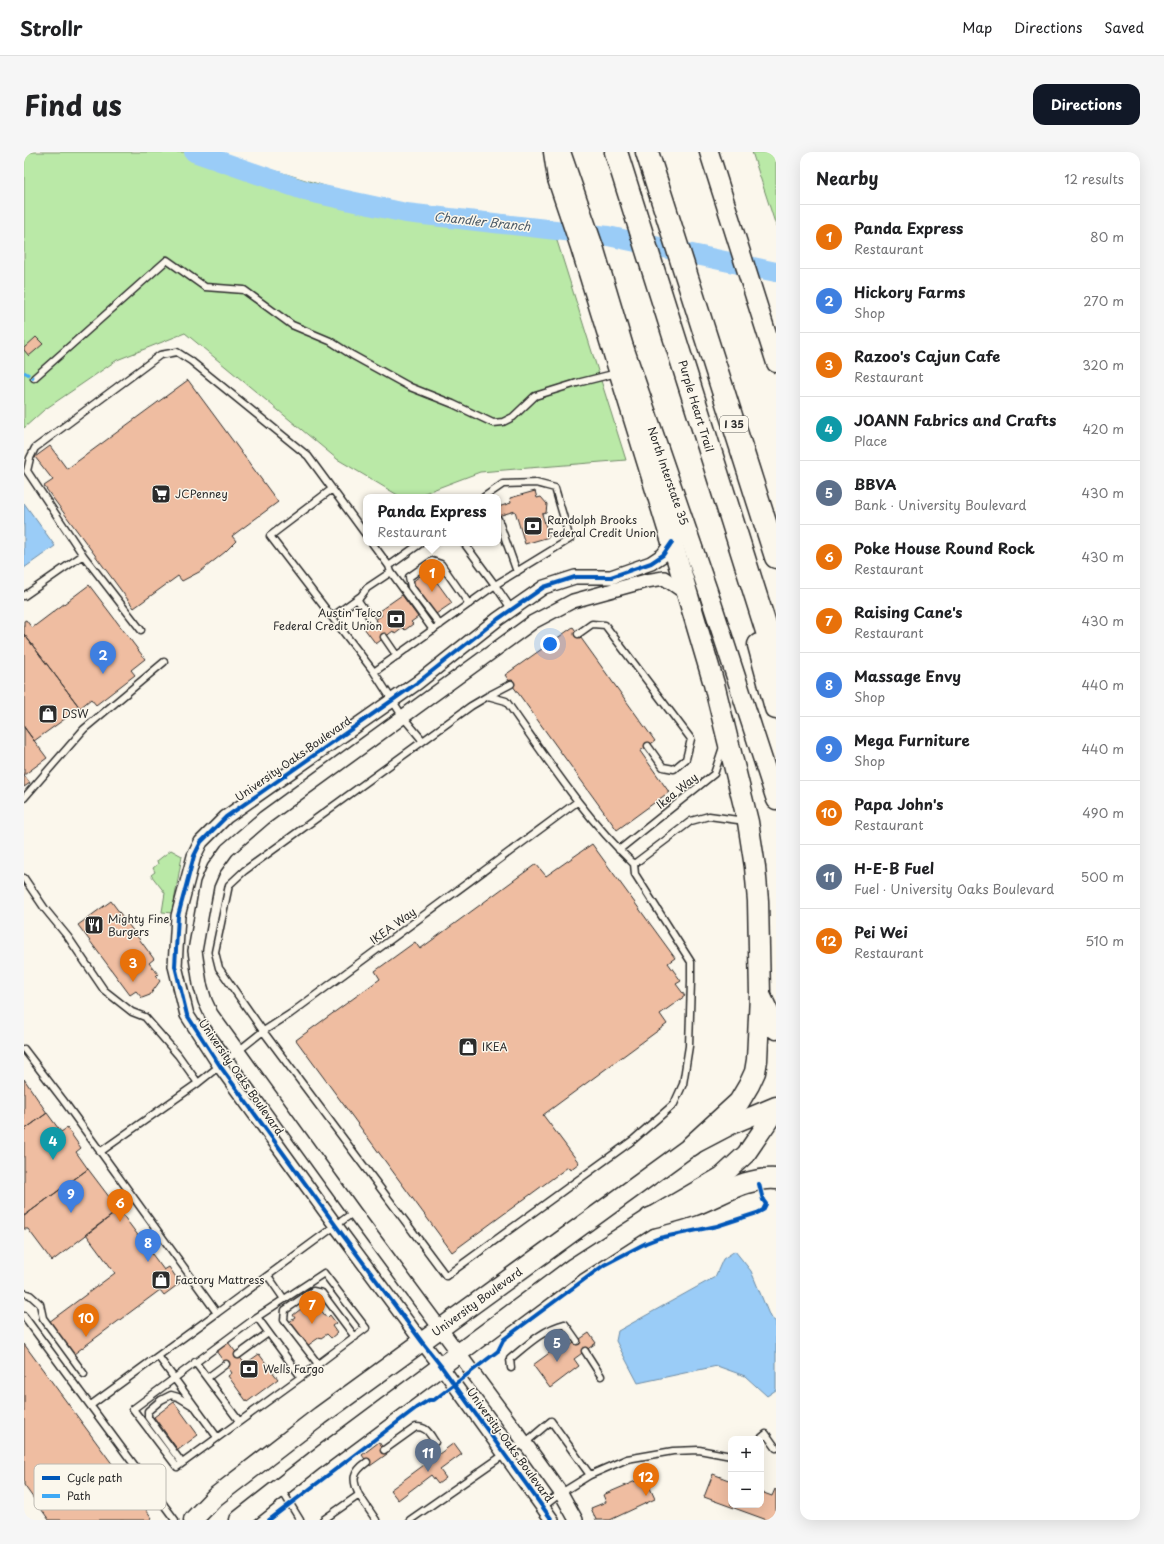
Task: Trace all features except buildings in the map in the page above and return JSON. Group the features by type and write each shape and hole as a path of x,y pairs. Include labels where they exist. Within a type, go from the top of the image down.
{"highway":[{"name":"Purple Heart Trail","path":"616,152 776,660"},
{"name":"I 35","path":"647,152 776,557"},
{"path":"655,152 661,192"},
{"path":"702,428 708,484 763,657 776,708"}],"main road":[{"path":"554,152 588,248 618,373 672,542 714,684 748,822 755,867 758,901 760,996 757,1060 752,1080 739,1102 691,1146"},
{"path":"561,152 565,180"},
{"path":"709,152 776,363"},
{"name":"North Interstate 35","path":"588,248 624,347 708,591 776,800"},
{"path":"760,996 776,1029"},
{"name":"University Boulevard","path":"193,1520 215,1497 320,1416 691,1146 722,1129 776,1106"},
{"path":"239,1520 458,1353 574,1267 650,1218 722,1176 746,1154 776,1110"},
{"path":"650,1218 691,1206 749,1181 767,1178 776,1179"}],"street":[{"name":"University Oaks Boulevard","path":"552,1520 441,1366 336,1226 220,1066 187,1015 175,966 178,916 194,856 201,842 226,817 393,700 544,587 575,577 611,577 651,563 663,555 672,542"},
{"name":"University Oaks Boulevard","path":"576,1520 561,1493 354,1212 212,1014 205,1001 200,984 195,951 207,884 214,868 227,850 264,818 403,716 533,622 573,601 646,581 664,578 687,594"}],"lane":[{"path":"34,378 167,260 205,288 244,290 292,325 330,341 410,387 453,404 493,423 503,422 513,418 535,396 577,383 618,373"},
{"path":"141,630 83,555 27,471 30,458 35,448 160,355 177,352 191,361 308,456 363,531"},
{"path":"374,672 495,586 570,538 555,488 536,483 503,484 489,494"},
{"path":"332,490 270,536 374,672 403,716 423,741"},
{"path":"501,527 517,572"},
{"path":"374,546 433,630"},
{"path":"332,617 357,599 367,588 417,546"},
{"path":"466,546 512,610"},
{"path":"24,596 83,555"},
{"path":"440,625 411,587 409,577 432,561 441,564 469,604"},
{"path":"357,599 373,622"},
{"path":"578,634 592,624 605,625 691,739 686,759 674,769 663,767 648,746"},
{"path":"384,637 397,656"},
{"path":"24,798 84,729 164,662"},
{"path":"488,696 506,701 577,802 619,850 634,864 635,874 691,962 689,1046 683,1084 674,1104 633,1140 446,1276 263,1031 218,968 215,952 229,885 244,871 471,706 488,696 511,684"},
{"name":"Ikea Way","path":"619,850 714,774 727,734"},
{"name":"IKEA Way","path":"100,1152 220,1066 263,1031 290,1014 577,802"},
{"path":"634,864 691,821 709,816 748,822"},
{"path":"24,878 45,909 68,937 104,990 132,1012 145,1017 178,1055 198,1082"},
{"path":"24,1049 217,1313"},
{"path":"91,1405 354,1212"},
{"path":"324,1272 366,1328 177,1467 133,1409 174,1377 284,1299 324,1272"},
{"path":"268,1276 284,1299"},
{"path":"318,1364 284,1320 285,1310 313,1291 322,1293 355,1337"},
{"path":"24,1293 30,1295 40,1304 43,1318 84,1374"},
{"path":"24,1316 134,1464"},
{"path":"257,1317 301,1377"},
{"path":"510,1368 510,1359 538,1336 556,1326 565,1324 577,1341"},
{"path":"238,1355 268,1333"},
{"path":"585,1351 601,1376"},
{"path":"158,1356 217,1437"},
{"path":"195,1362 239,1421"},
{"path":"207,1378 226,1364"},
{"path":"182,1463 148,1417 148,1411 160,1400 170,1395 178,1397 196,1407"},
{"path":"487,1429 498,1428 508,1440 517,1447 525,1443 551,1421 590,1475"},
{"path":"384,1450 416,1427 422,1427 427,1430 435,1442"},
{"path":"764,1436 766,1434 776,1448"},
{"path":"543,1506 590,1475 627,1459 673,1451 699,1450 728,1455"},
{"path":"410,1520 505,1454"},
{"path":"367,1462 358,1469 355,1474 354,1481 360,1496 376,1520"},
{"path":"280,1488 300,1520"},
{"path":"323,1520 360,1496"},
{"path":"166,1508 175,1520"}],"green space":[{"path":"24,152 215,152 383,204 553,228 626,460 480,472 422,494 396,494 337,459 185,333 117,360 44,410 24,428"},
{"path":"752,152 776,152 776,226"},
{"path":"171,850 182,856 172,913 162,912 165,893 151,875 155,872 153,868 158,864 157,861"}],"water":[{"path":"24,503 55,546 24,568"},
{"path":"735,1251 751,1271 770,1317 776,1322 776,1390 767,1396 745,1376 717,1366 638,1383 616,1341 618,1331 715,1277 723,1259"}],"waterway":[{"name":"Chandler Branch","path":"194,152 309,192 406,213 608,236 776,272"}],"marked path":[{"path":"24,372 34,378"}],"cycle path":[{"path":"552,1520 441,1366 336,1226 220,1066 187,1015 175,966 178,916 194,856 201,842 226,817 417,683 498,619 544,587 575,577 611,577 651,563 663,555 672,542"},
{"path":"269,1520 416,1408 429,1400 434,1400 498,1351 504,1339 604,1265 646,1243 659,1238 717,1226 763,1210 766,1204 763,1200 759,1184"}],"place":[{"name":"JCPenney","path":"161,494"},
{"name":"Randolph Brooks Federal Credit Union","path":"533,526"},
{"name":"Panda Express","path":"432,592"},
{"name":"Austin Telco Federal Credit Union","path":"396,619"},
{"name":"Hickory Farms","path":"103,674"},
{"name":"DSW","path":"48,714"},
{"name":"Mighty Fine Burgers","path":"94,925"},
{"name":"Razoo's Cajun Cafe","path":"133,982"},
{"name":"IKEA","path":"468,1047"},
{"name":"JOANN Fabrics and Crafts","path":"53,1160"},
{"name":"Mega Furniture","path":"71,1213"},
{"name":"Poke House Round Rock","path":"120,1222"},
{"name":"Massage Envy","path":"148,1262"},
{"name":"Factory Mattress","path":"161,1280"},
{"name":"Raising Cane's","path":"312,1324"},
{"name":"Papa John's","path":"86,1337"},
{"name":"BBVA","path":"557,1362"},
{"name":"Wells Fargo","path":"249,1369"},
{"name":"H-E-B Fuel","path":"428,1472"},
{"name":"Pei Wei","path":"646,1496"}]}
